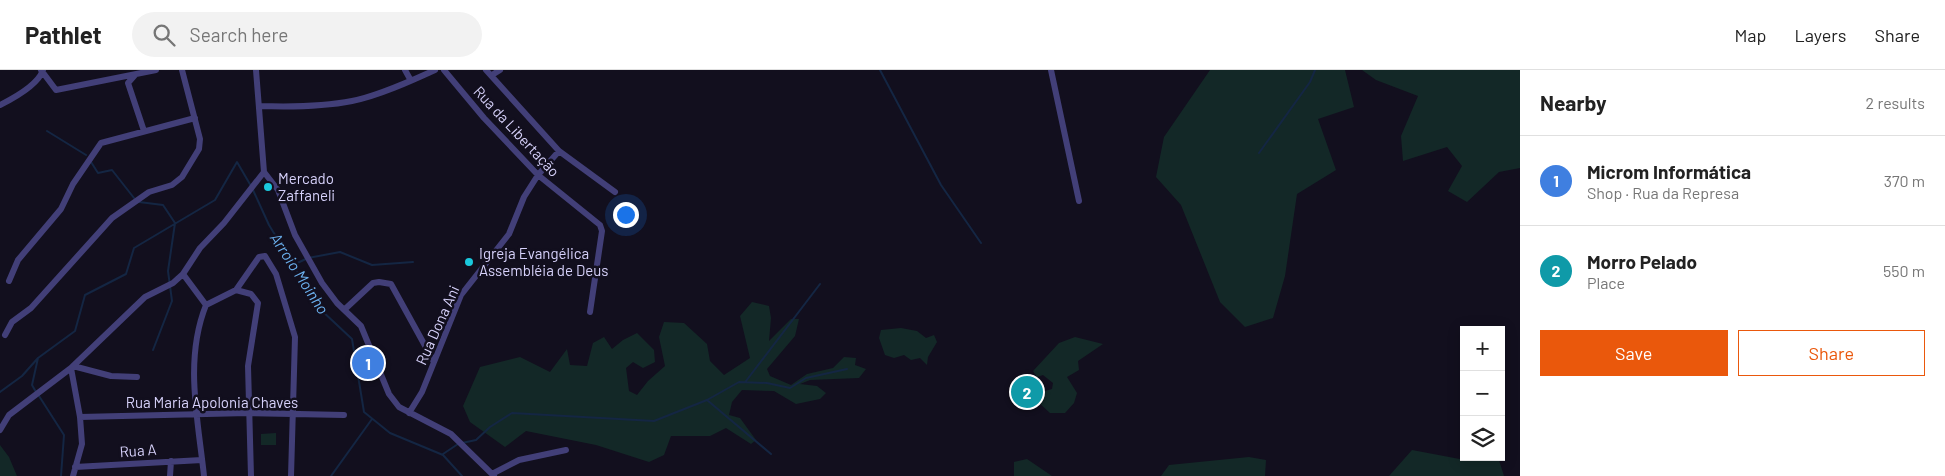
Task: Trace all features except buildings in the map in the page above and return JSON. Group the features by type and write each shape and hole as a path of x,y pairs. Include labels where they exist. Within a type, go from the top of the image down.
{"street":[{"path":"140,70 128,83 144,131"},
{"path":"0,96 2,104 35,82 42,71 56,90 156,70"},
{"path":"5,334 12,322 31,308 112,218 149,192 172,184 182,177 199,149 200,138 182,70"},
{"path":"256,70 264,172 278,190 295,235 322,283 360,326 389,394 399,407 409,414 451,434 493,475 519,460 566,450"},
{"path":"405,70 410,79"},
{"path":"259,106 351,101 394,87 435,70"},
{"name":"Rua da Libertação","path":"444,70 484,118 538,175 600,225 602,231 590,312"},
{"path":"486,70 559,150 615,192"},
{"path":"492,75 500,70"},
{"path":"1051,70 1079,201"},
{"path":"9,281 18,260 61,209 73,184 101,143 195,118"},
{"name":"Rua Dona Ani","path":"409,414 422,392 460,295 509,234 524,197 538,175 559,150"},
{"path":"0,430 9,416 72,367 145,297 172,283 183,274 200,248 224,223 264,172"},
{"path":"204,476 192,370 202,316 206,305 236,290 259,257 264,256 276,274 295,337 291,476"},
{"path":"183,274 206,305"},
{"path":"344,310 372,284 378,282 391,284 434,362"},
{"path":"236,290 251,294 258,303 248,366 251,476"},
{"path":"72,367 111,376 137,377"},
{"path":"72,367 82,444 73,476"},
{"name":"Rua Maria Apolonia Chaves","path":"80,417 248,413 344,415"},
{"name":"Rua A","path":"75,467 202,460"},
{"path":"170,476 171,461"}],"green space":[{"path":"1210,70 1345,70 1354,107 1318,119 1336,170 1297,194 1285,276 1273,318 1245,327 1220,302 1181,205 1156,177 1164,137"},
{"path":"1362,70 1520,70 1520,168 1499,172 1467,202 1448,191 1462,166 1447,147 1403,161 1401,136 1418,96 1376,80"},
{"path":"752,302 769,306 771,318 769,341 791,319 799,319 795,336 767,369 770,376 791,385 807,374 833,368 844,357 856,358 855,365 866,369 859,378 810,380 800,384 817,386 826,393 820,399 796,404 774,391 742,390 732,402 729,415 740,418 756,440 751,444 726,428 710,436 671,436 664,455 649,462 596,445 526,431 505,447 470,422 463,406 480,367 520,357 550,372 567,349 570,365 587,366 593,343 604,337 612,349 623,340 637,333 654,350 655,362 643,368 633,362 626,368 629,391 637,395 648,381 665,366 659,337 664,322 684,323 707,344 710,361 724,375 750,358 740,316"},
{"path":"901,328 917,331 926,338 934,335 937,342 928,357 927,365 920,358 911,360 904,355 894,358 885,355 879,338 881,330"},
{"path":"1075,337 1103,344 1078,361 1079,370 1067,377 1077,393 1074,403 1065,413 1050,413 1037,401 1038,393 1052,389 1053,383 1043,375 1037,377 1033,371 1059,343"},
{"path":"276,433 276,445 261,445 261,434"},
{"path":"0,445 9,457 17,476 0,476"},
{"path":"1412,450 1460,459 1460,461 1499,461 1504,476 1389,476"},
{"path":"1249,457 1266,460 1265,476 1161,476 1169,465"},
{"path":"1027,459 1052,476 1014,476 1014,462"}],"waterway":[{"path":"880,70 941,185 981,243"},
{"path":"1259,153 1310,82 1315,70"},
{"path":"47,131 86,155"},
{"path":"91,162 98,173 112,170 134,198"},
{"path":"0,392 22,376 38,358 75,331 85,295 126,274 134,248 215,200 237,162 251,186"},
{"name":"Arroio Moinho","path":"253,190 269,225 320,309 352,339 364,412 390,433 443,455 462,476"},
{"path":"139,202 163,205 175,223 168,271 172,301 153,350"},
{"path":"293,265 308,258 340,252 372,265 413,262"},
{"path":"746,381 820,284"},
{"path":"36,392 32,385 38,358"},
{"path":"462,443 476,440 490,427 512,413 654,421 707,400 739,382 767,383 790,388 806,378 847,369"},
{"path":"39,396 64,435 61,476"},
{"path":"707,400 771,454"},
{"path":"331,476 372,419"},
{"path":"443,454 458,444"}],"place":[{"name":"Mercado Zaffaneli","path":"268,187"},
{"name":"Igreja Evangélica Assembléia de Deus","path":"469,262"},
{"name":"Microm Informática","path":"368,363"},
{"name":"Morro Pelado","path":"1027,392"}]}
